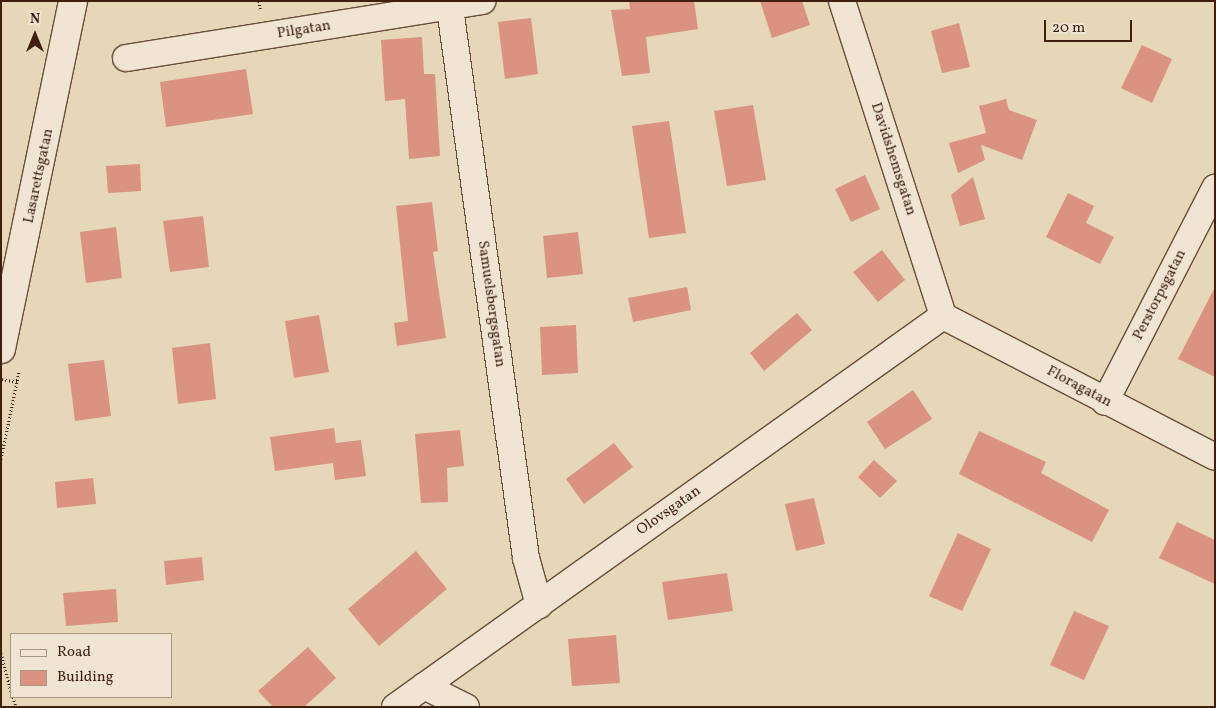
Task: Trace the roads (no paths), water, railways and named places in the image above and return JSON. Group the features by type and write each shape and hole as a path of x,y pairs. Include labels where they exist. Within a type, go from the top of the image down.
{"street":[{"name":"Lasarettsgatan","path":"1,349 72,1"},
{"name":"Pilgatan","path":"126,58 450,4 482,1"},
{"name":"Davidshemsgatan","path":"842,1 943,316"},
{"name":"Samuelsbergsgatan","path":"450,4 526,558 538,605"},
{"name":"Perstorpsgatan","path":"1105,402 1215,188"},
{"name":"Floragatan","path":"943,316 1105,402 1215,457"},
{"name":"Olovsgatan","path":"395,707 943,316"},
{"path":"424,686 466,707"}]}
